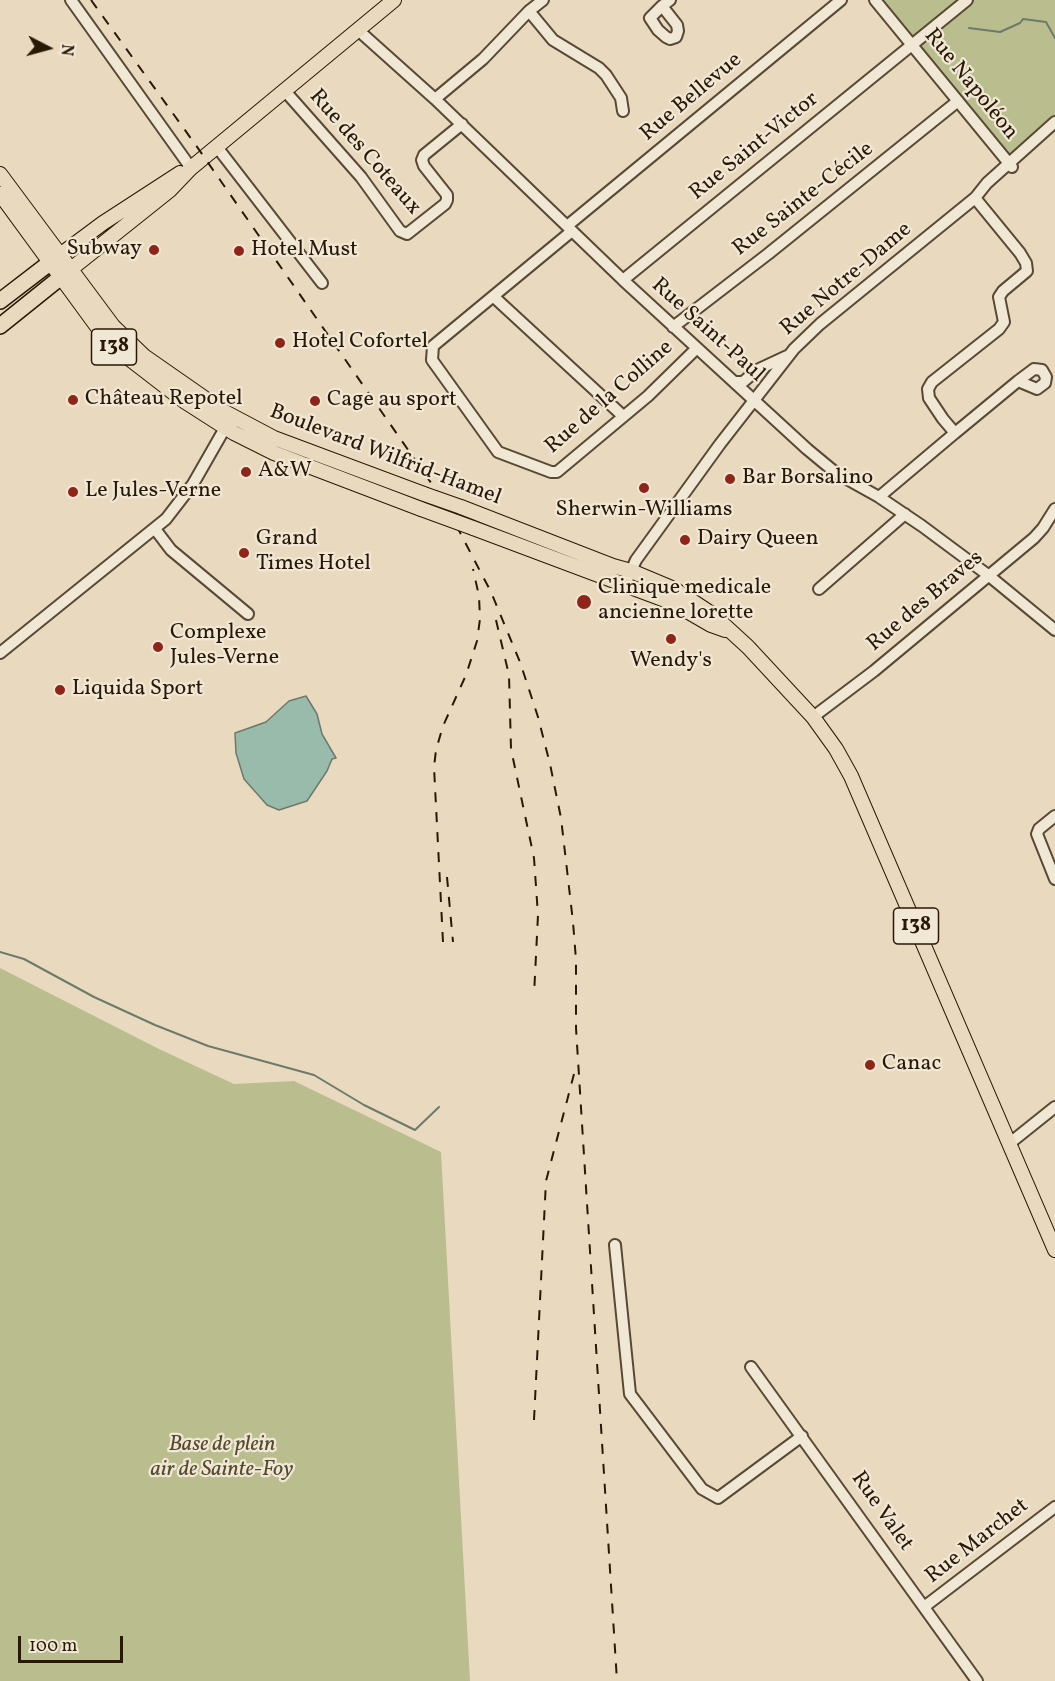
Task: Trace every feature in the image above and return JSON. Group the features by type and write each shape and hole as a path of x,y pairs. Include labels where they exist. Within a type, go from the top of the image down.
{"highway":[{"path":"0,301 55,259"},
{"path":"0,326 65,273"}],"main road":[{"path":"55,259 152,190 190,168 394,0"},
{"path":"65,273 171,190 190,168"},
{"name":"Boulevard Wilfrid-Hamel","path":"0,174 109,342 184,401 228,422 285,444 461,507 613,566 628,577"},
{"name":"Boulevard Wilfrid-Hamel","path":"0,194 55,259"},
{"name":"Boulevard Wilfrid-Hamel","path":"65,273 144,356 261,447 296,463 473,528 628,577 674,589 712,614 763,661 813,717 851,776 1055,1250"}],"street":[{"path":"71,0 190,168"},
{"path":"435,99 483,58 529,11 543,0"},
{"name":"Rue Bellevue","path":"570,229 841,0"},
{"name":"Rue Napoléon","path":"875,0 1011,166"},
{"name":"Rue Saint-Victor","path":"623,280 967,0"},
{"path":"529,11 553,40 606,75 621,98 623,111"},
{"name":"Rue Saint-Paul","path":"358,30 462,124 696,349 807,449 836,473 905,514 988,575 1055,630"},
{"name":"Rue des Coteaux","path":"285,90 361,177 400,231 407,234 445,204 447,195 424,166 422,160 424,155 462,124"},
{"name":"Rue Sainte-Cécile","path":"673,327 777,247 958,101"},
{"name":"Rue Notre-Dame","path":"1011,166 1055,122"},
{"name":"Rue Notre-Dame","path":"628,577 720,444 790,354 820,324 978,196 987,183 1055,131"},
{"path":"217,147 322,283"},
{"path":"955,432 943,420 929,398 928,389 932,382 999,329 1004,322 999,297 1027,271 1026,263 1020,253 978,196"},
{"name":"Rue de la Colline","path":"570,229 494,297 433,346 432,360 498,452 550,472 557,472 648,396 696,349"},
{"path":"494,297 623,416"},
{"path":"734,382 742,382 758,370 790,354"},
{"path":"879,497 1018,381"},
{"path":"0,653 154,529 173,511 189,490 228,422"},
{"path":"819,589 905,514"},
{"name":"Rue des Braves","path":"813,717 874,670 1034,538 1054,515"},
{"path":"154,529 171,550 249,614"},
{"path":"1055,816 1037,834 1055,879"},
{"path":"1010,1143 1055,1107"},
{"path":"615,1245 630,1394 702,1489 718,1498 802,1436"},
{"name":"Rue Valet","path":"752,1367 977,1681"},
{"name":"Rue Marchet","path":"924,1607 1055,1507"}],"green space":[{"path":"881,0 1055,0 1055,122 1012,157"},
{"name":"Base de plein air de Sainte-Foy","path":"0,968 159,1049 234,1084 294,1081 441,1152 470,1681 0,1681"}],"shaded area":[{"path":"306,696 317,714 322,734 336,758 332,759 327,771 307,801 279,810 267,805 244,779 236,753 235,733 266,722 289,701"}],"waterway":[{"path":"969,28 1000,32 1020,23 1023,19 1046,22 1055,38"},
{"path":"0,952 24,959 94,997 208,1046 314,1075 364,1105 415,1130 439,1107"}],"railway":[{"path":"91,0 195,144 443,500 491,592 520,662 538,717 561,818 573,922 576,960 576,1028 617,1681"},
{"path":"443,942 434,767 443,726 466,675 477,641 480,619 479,596 473,569"},
{"path":"496,620 509,675 511,749 534,858 538,915 534,995"},
{"path":"447,877 453,942"},
{"path":"534,1420 546,1181 574,1074"}],"place":[{"name":"Subway","path":"154,250"},
{"name":"Hotel Must","path":"239,251"},
{"name":"Hotel Cofortel","path":"280,343"},
{"name":"Château Repotel","path":"73,400"},
{"name":"Cage au sport","path":"315,401"},
{"name":"A&W","path":"246,472"},
{"name":"Bar Borsalino","path":"730,479"},
{"name":"Sherwin-Williams","path":"644,488"},
{"name":"Le Jules-Verne","path":"73,492"},
{"name":"Dairy Queen","path":"685,540"},
{"name":"Grand Times Hotel","path":"244,553"},
{"name":"Clinique medicale ancienne lorette","path":"584,602"},
{"name":"Wendy's","path":"671,639"},
{"name":"Complexe Jules-Verne","path":"158,647"},
{"name":"Liquida Sport","path":"60,690"},
{"name":"Canac","path":"870,1065"}]}
